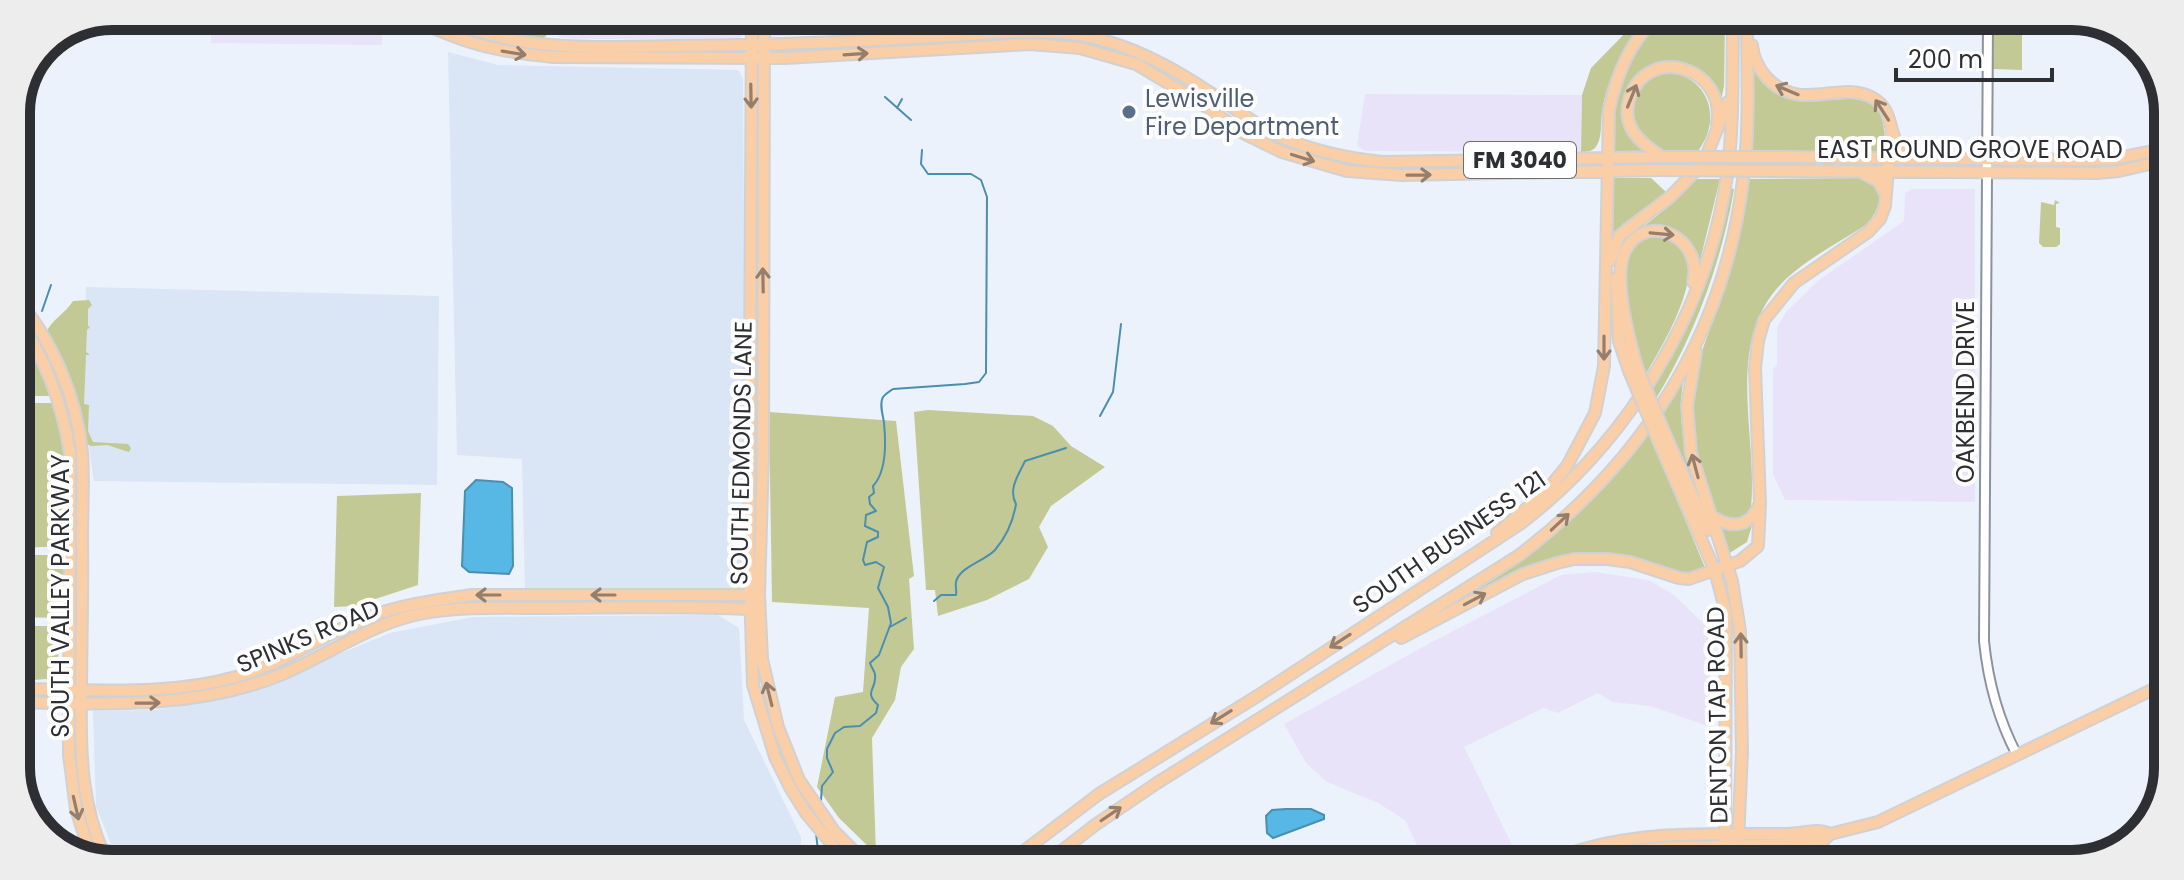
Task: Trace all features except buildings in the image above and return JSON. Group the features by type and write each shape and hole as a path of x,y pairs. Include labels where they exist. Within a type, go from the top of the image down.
{"main road":[{"name":"FM 3040","path":"439,30 476,46 521,55 763,58 1030,44 1080,48 1136,64 1243,133 1282,152 1347,171 1402,175 1607,171"},
{"name":"FM 3040","path":"472,30 503,39 553,47 863,43 1016,32 1081,36 1101,40 1151,59 1288,141 1349,159 1383,162 1662,157"},
{"name":"SOUTH EDMONDS LANE","path":"752,30 753,685 775,757 806,813 837,850"},
{"name":"SOUTH EDMONDS LANE","path":"754,594 762,551 764,30"},
{"path":"1569,159 1595,152 1600,146 1620,70 1645,30"},
{"name":"SOUTH BUSINESS 121","path":"1024,850 1099,794 1259,695 1496,540 1542,507 1592,459 1647,385 1691,301 1712,247 1724,196 1731,139 1733,30"},
{"name":"SOUTH BUSINESS 121","path":"1063,850 1144,792 1518,556 1554,528 1645,432 1698,343 1733,239 1744,177 1749,30"},
{"path":"1731,579 1758,546 1760,503 1755,368 1764,320 1794,283 1875,226 1883,213 1886,197 1891,133 1889,116 1883,106 1870,97 1855,93 1798,95 1773,83 1762,72 1752,53 1750,30"},
{"path":"1662,157 1633,134 1627,119 1627,105 1632,91 1642,79 1668,67 1695,73 1712,90 1718,114 1709,153"},
{"path":"1605,319 1613,248 1626,229 1671,196 1698,170 1709,153 1732,89"},
{"path":"1496,540 1497,533 1545,493 1567,466 1595,413 1600,393 1605,319 1607,127"},
{"path":"1886,197 1895,178 1912,165 1898,149 1891,133"},
{"name":"EAST ROUND GROVE ROAD","path":"1607,171 1889,170 1912,165 2102,159 2154,150"},
{"name":"EAST ROUND GROVE ROAD","path":"1662,157 1889,158 1912,165"},
{"path":"1451,174 1471,167 1534,166 1538,159"},
{"name":"EAST ROUND GROVE ROAD","path":"1986,165 2103,172 2154,162"},
{"path":"1850,170 1878,181 1886,197"},
{"path":"1569,172 1597,179 1606,193"},
{"path":"1626,229 1616,260 1619,341 1664,444 1720,548"},
{"path":"1633,369 1622,293 1622,261 1630,245 1650,232 1665,231 1680,238 1694,260 1695,273 1689,294 1691,301"},
{"name":"SOUTH VALLEY PARKWAY","path":"30,318 63,375 78,427 75,703 71,783 87,846"},
{"name":"SOUTH VALLEY PARKWAY","path":"30,338 52,380 76,454"},
{"path":"1698,343 1690,377 1688,428 1695,470 1720,548"},
{"path":"751,395 763,399"},
{"name":"DENTON TAP ROAD","path":"1664,444 1722,591 1727,628 1724,850"},
{"path":"1709,514 1733,526 1750,519 1760,503"},
{"name":"DENTON TAP ROAD","path":"1720,548 1731,579 1740,631 1738,850"},
{"path":"1699,578 1746,557"},
{"path":"1331,673 1523,574 1574,559 1607,559 1649,567 1679,578 1710,580 1722,591"},
{"name":"SPINKS ROAD","path":"30,689 130,691 202,685 266,667 366,618 420,609 472,595 754,594"},
{"name":"SPINKS ROAD","path":"30,702 164,702 193,699 270,678 360,633 420,609 754,610"},
{"name":"SOUTH EDMONDS LANE","path":"754,610 769,695 789,758 799,780 834,831 853,850"},
{"path":"317,641 323,653"},
{"path":"1648,850 1798,844 1824,840 1830,834 1878,822 2154,689"},
{"name":"SOUTH VALLEY PARKWAY","path":"75,703 83,784 94,832 101,849"},
{"path":"1724,721 1741,723"},
{"path":"765,728 771,730 784,757 789,758"},
{"path":"806,813 813,812 828,831 834,831"},
{"path":"1594,850 1637,837 1663,834 1799,834 1822,830 1830,834"}],"street":[{"name":"OAKBEND DRIVE","path":"1988,30 1984,641 1992,691 2017,755"}],"shaded area":[{"path":"211,30 383,30 382,45 211,43"},
{"path":"559,30 743,30 739,39 559,37"},
{"path":"767,30 870,30 767,37"},
{"path":"448,52 498,65 738,70 743,78 746,540 743,590 525,591 522,459 457,455"},
{"path":"1365,94 1582,95 1581,152 1365,151 1357,145"},
{"path":"1912,189 1975,189 1975,502 1785,500 1773,474 1773,370 1777,364 1777,327 1787,311 1819,280 1904,221 1905,193"},
{"path":"86,287 439,296 437,485 94,481 83,408"},
{"path":"1595,572 1648,580 1673,594 1709,629 1711,727 1650,706 1612,702 1598,693 1558,713 1543,708 1464,747 1515,850 1419,850 1405,820 1378,803 1327,782 1306,763 1284,724 1561,575"},
{"path":"718,615 739,628 744,720 801,837 800,850 113,850 96,806 93,711 155,710 238,696 390,633 473,617"}],"green space":[{"path":"497,30 550,30 544,38 516,36"},
{"path":"816,30 888,30 888,33 816,33"},
{"path":"1628,30 1640,30 1625,51 1609,83 1599,141 1592,150 1581,152 1582,95 1591,68"},
{"path":"1650,30 1725,30 1724,86 1716,125 1709,87 1676,65 1630,87 1626,96 1624,122 1631,137 1644,151 1612,151 1622,82 1627,66"},
{"path":"1994,30 2022,30 2022,70 1993,69"},
{"path":"1751,58 1770,84 1783,95 1801,100 1853,99 1867,102 1878,110 1884,125 1884,151 1750,151"},
{"path":"1669,72 1694,83 1703,91 1708,102 1709,126 1698,151 1659,150 1642,140 1634,129 1631,117 1636,93 1655,76"},
{"path":"1610,178 1651,178 1666,192 1623,224 1607,249"},
{"path":"1868,178 1878,188 1879,194 1871,220 1790,275 1764,308 1753,334 1748,362 1751,508 1744,518 1733,522 1714,514 1692,447 1690,405 1696,371 1732,261 1747,179"},
{"path":"1697,179 1720,179 1698,269 1678,234 1634,234"},
{"path":"1728,188 1734,189 1714,272 1682,352 1654,402 1649,391 1673,353 1691,313"},
{"path":"2055,200 2060,203 2056,204 2056,227 2060,228 2060,244 2043,247 2039,243 2041,202 2054,205"},
{"path":"1647,236 1672,240 1685,253 1689,271 1676,318 1643,379 1626,313 1624,276 1632,247"},
{"path":"89,300 92,305 88,309 90,327 87,330 86,352 90,355 86,355 84,404 89,405 88,431 93,442 128,444 131,448 129,452 107,445 87,444 46,333 73,301"},
{"path":"30,345 42,363 51,396 30,396"},
{"path":"1686,368 1681,405 1684,441 1703,512 1661,412"},
{"path":"30,403 57,403 64,428 68,546 30,547"},
{"path":"928,410 1033,416 1053,426 1071,446 1105,467 1051,506 1039,527 1048,547 1029,579 987,600 938,616 935,590 926,590 914,412"},
{"path":"769,412 896,421 914,576 909,579 914,649 901,667 895,700 872,738 876,850 872,850 839,818 817,787 835,697 863,692 869,608 772,602"},
{"path":"1649,433 1706,570 1682,576 1652,566 1572,558 1424,621 1533,552 1588,502"},
{"path":"421,493 418,585 354,606 334,607 337,496"},
{"path":"1753,522 1747,542 1728,554 1719,527 1734,529"},
{"path":"30,555 69,555 67,615 64,618 30,617"},
{"path":"30,626 66,626 58,656 47,679 30,680"}],"water":[{"path":"476,480 503,482 512,488 513,566 509,574 469,572 462,566 465,491"},
{"path":"1311,809 1324,815 1324,819 1273,838 1267,833 1266,816 1272,810"}],"waterway":[{"path":"885,97 911,120"},
{"path":"897,108 902,99"},
{"path":"821,800 822,786 833,772 827,749 835,733 844,727 860,726 876,713 878,705 871,697 875,674 870,663 879,655 891,623 888,607 878,588 884,567 876,562 865,565 863,560 867,542 878,537 878,532 865,526 866,515 876,511 869,497 874,493 873,486 881,473 884,456 882,400 893,389 979,382 986,373 987,197 981,180 971,174 928,174 921,164 922,150"},
{"path":"42,311 51,285"},
{"path":"1100,416 1113,392 1121,324"},
{"path":"934,601 941,595 956,595 956,582 962,572 991,554 1003,539 1015,511 1015,482 1025,461 1066,448"},
{"path":"890,627 906,618"},
{"path":"816,833 818,850"}],"place":[{"name":"Lewisville Fire Department","path":"1129,112"}]}
